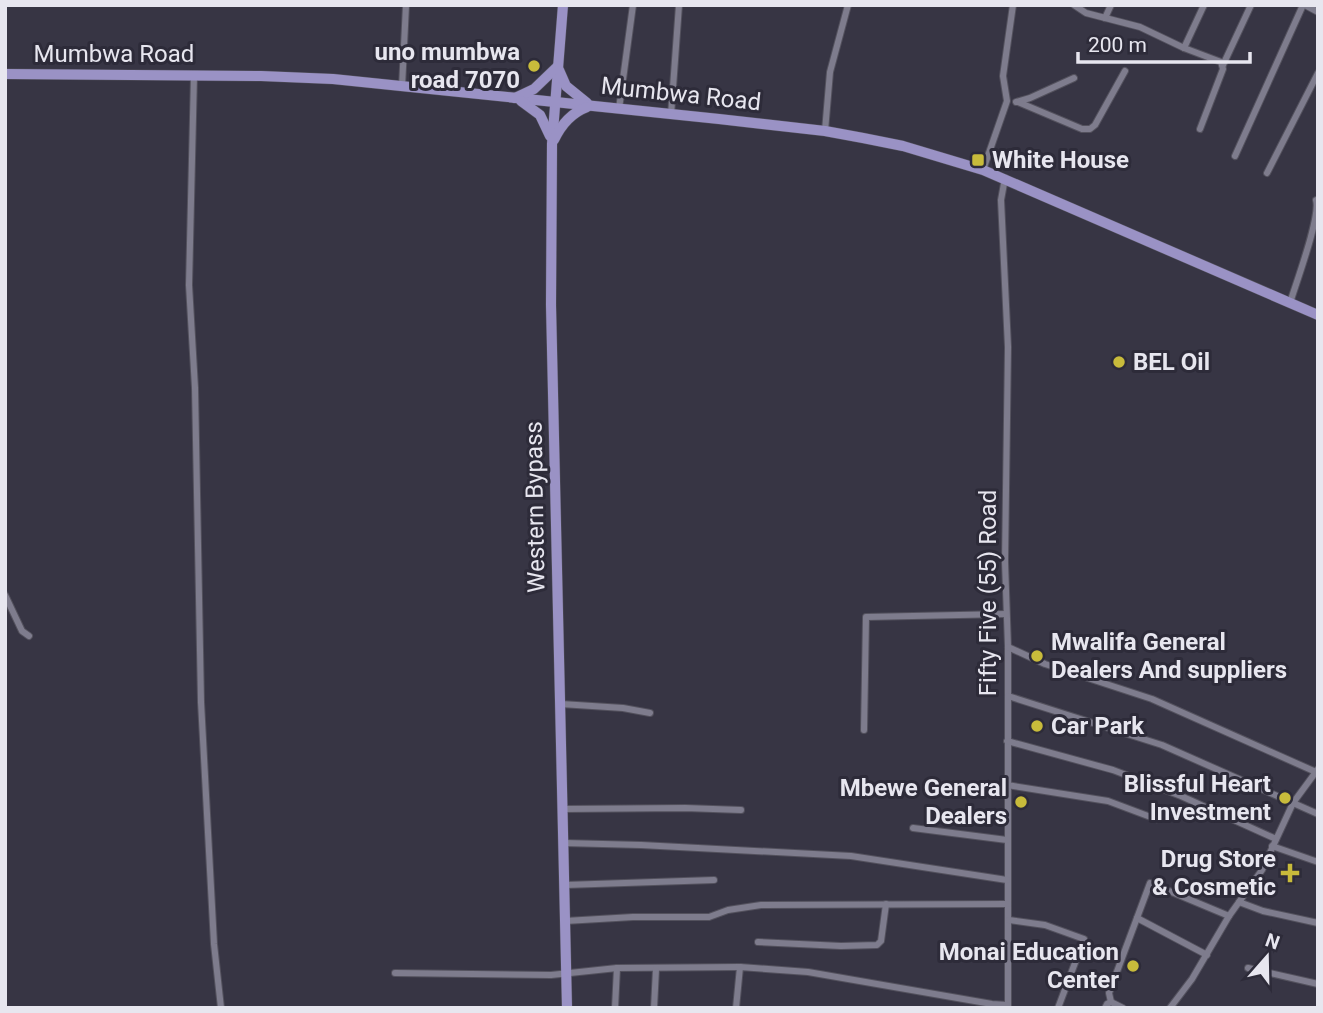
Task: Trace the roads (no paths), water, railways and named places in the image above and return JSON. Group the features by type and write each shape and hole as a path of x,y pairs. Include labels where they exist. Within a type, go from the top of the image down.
{"main road":[{"name":"Western Bypass","path":"563,5 552,144 551,305 567,1008"},
{"path":"515,98 534,89 558,66 566,86 591,106"},
{"name":"Mumbwa Road","path":"5,74 332,79 825,131 902,146 1005,178 1318,315"},
{"path":"515,98 540,115 548,128 552,144"},
{"path":"552,144 567,119 591,106"}],"street":[{"path":"402,87 406,5"},
{"path":"619,109 633,5"},
{"path":"671,115 679,5"},
{"path":"825,131 830,72 848,5"},
{"path":"983,170 1007,101 1003,76 1013,5"},
{"path":"1074,5 1086,13 1140,27 1223,65"},
{"path":"1105,18 1111,5"},
{"path":"1184,48 1204,5"},
{"path":"1200,129 1223,65 1251,5"},
{"path":"1235,156 1310,7"},
{"path":"1007,101 1018,102 1082,129 1090,129 1095,125 1125,71"},
{"path":"1267,173 1318,73"},
{"path":"194,75 189,285 195,388 201,702 214,944 221,1008"},
{"path":"1018,102 1074,78"},
{"name":"Fifty Five (55) Road","path":"1005,178 1001,200 1008,347 1008,1006"},
{"path":"1290,303 1318,206 1315,200"},
{"path":"5,594 22,631 29,636"},
{"path":"864,730 866,617 1006,614"},
{"path":"1008,647 1045,664 1152,699 1317,771 1293,803 1262,870 1229,916 1192,979 1170,1008"},
{"path":"1008,696 1142,737 1318,814"},
{"path":"561,704 623,708 650,713"},
{"path":"1007,741 1113,770 1181,796 1276,839"},
{"path":"1007,785 1108,801 1156,819"},
{"path":"563,809 685,807 741,810"},
{"path":"913,828 1007,840"},
{"path":"564,843 851,856 1007,880"},
{"path":"1272,846 1318,862"},
{"path":"565,884 715,880"},
{"path":"1111,1002 1109,993 1129,934 1149,886 1153,883 1229,916"},
{"path":"1239,902 1263,911 1318,923"},
{"path":"758,942 877,945 881,941 886,904"},
{"path":"565,922 633,917 709,917 728,910 761,905 1008,904"},
{"path":"1137,918 1207,955"},
{"path":"1009,920 1045,925 1084,939 1058,1008"},
{"path":"736,1008 740,967"},
{"path":"395,973 567,974 617,968 740,967 808,972 1008,1006"},
{"path":"615,1008 617,968"},
{"path":"1248,968 1318,984"},
{"path":"654,1008 656,969"},
{"path":"1105,1008 1111,1002"},
{"path":"1111,1002 1123,1008"}],"place":[{"name":"uno mumbwa road 7070","path":"534,66"},
{"name":"White House","path":"978,160"},
{"name":"BEL Oil","path":"1119,362"},
{"name":"Mwalifa General Dealers And suppliers","path":"1037,656"},
{"name":"Car Park","path":"1037,726"},
{"name":"Blissful Heart Investment","path":"1285,798"},
{"name":"Mbewe General Dealers","path":"1021,802"},
{"name":"Drug Store & Cosmetic","path":"1290,873"},
{"name":"Monai Education Center","path":"1133,966"}]}
